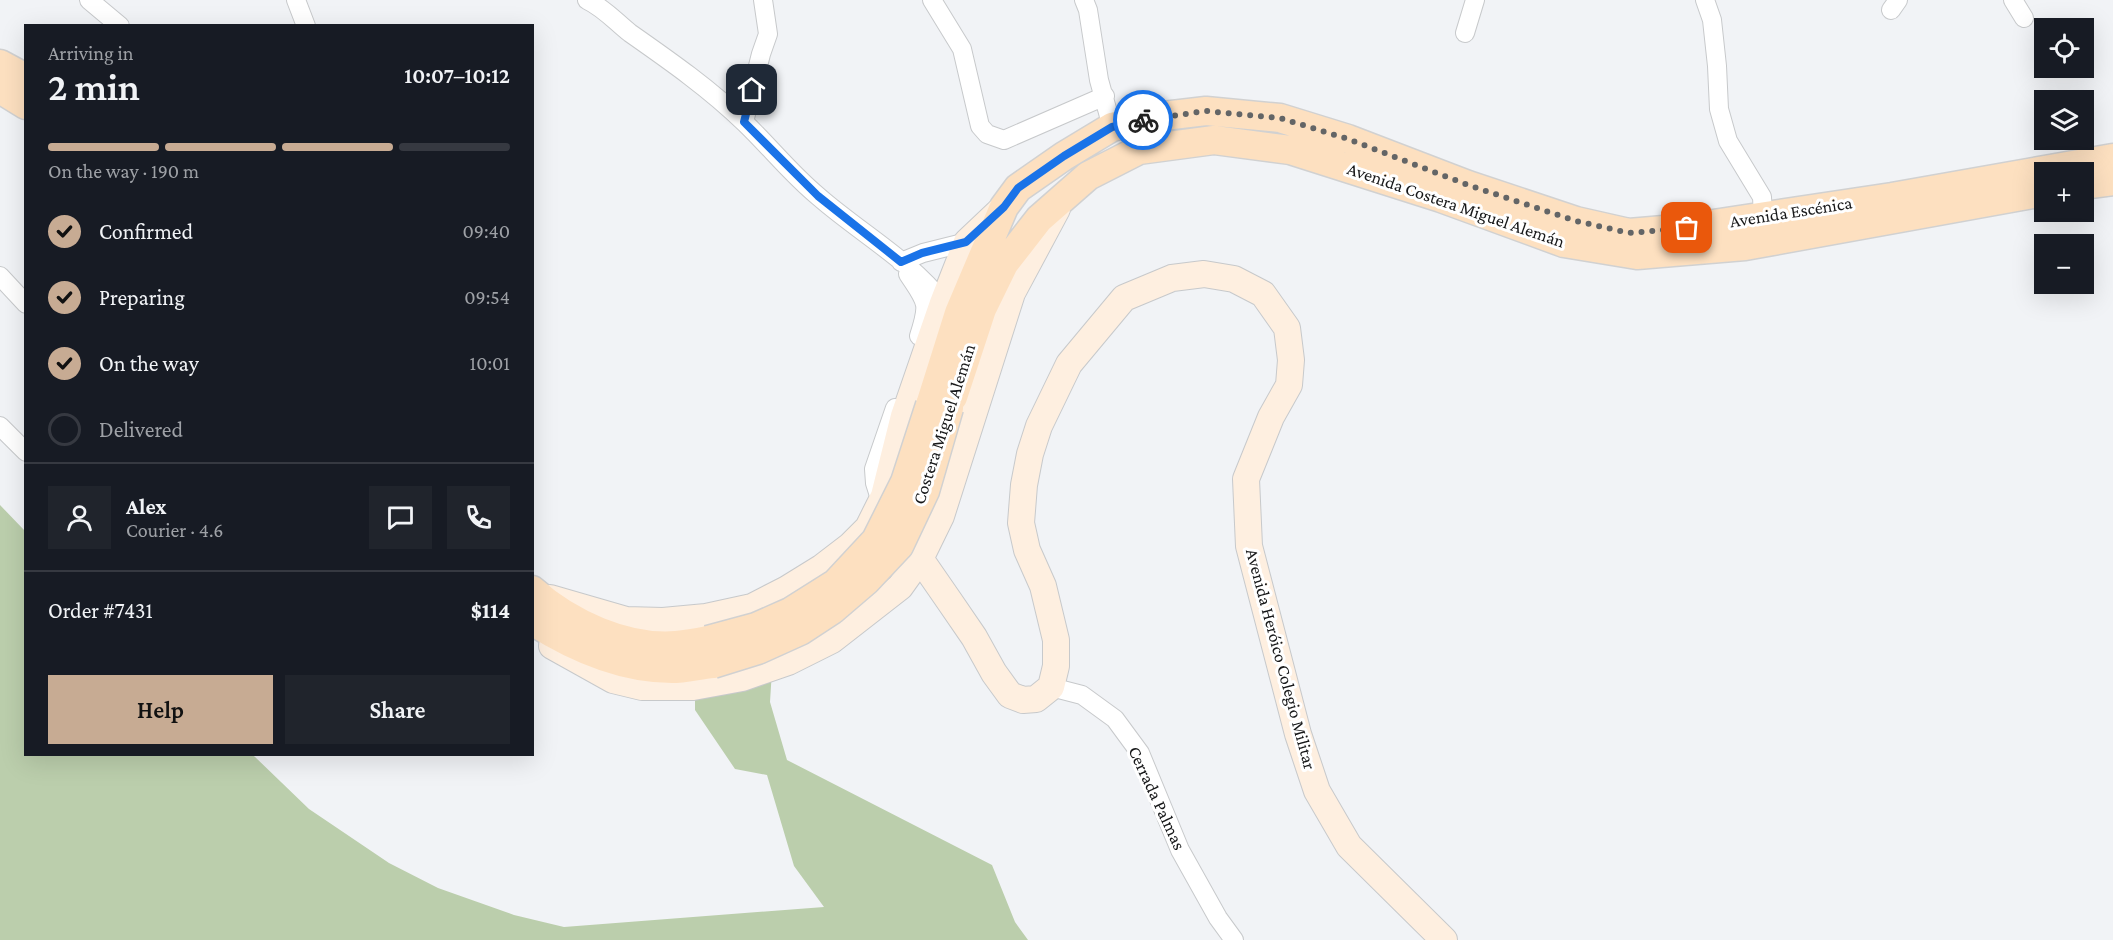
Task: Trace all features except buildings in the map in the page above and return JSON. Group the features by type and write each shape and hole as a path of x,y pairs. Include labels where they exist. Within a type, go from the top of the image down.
{"main road":[{"path":"0,64 24,77"},
{"path":"0,89 24,104"},
{"name":"Avenida Escénica","path":"1064,156 1112,127 1155,117 1206,111 1280,118 1348,139 1468,185 1576,221 1629,233 1687,228 1892,197 2113,158"},
{"name":"Avenida Costera Miguel Alemán","path":"1088,176 1139,150 1214,140 1290,150 1441,198 1564,243 1637,255 1745,246 2034,194"},
{"name":"Costera Miguel Alemán","path":"534,592 576,621 605,634 711,652 758,650 800,631 832,610 867,580 899,546 925,491 958,313 1004,207 1018,188 1064,156"},
{"name":"Costera Miguel Alemán","path":"940,406 1004,264 1039,219 1088,176"},
{"path":"2094,184 2113,181"},
{"path":"534,626 551,646 613,680 642,687 693,687 742,678 788,662 832,640 900,587 920,558 945,507 1012,293 1062,199"},
{"path":"534,592 626,620 663,621 706,617 752,607 821,568 851,545 868,528 881,503 904,416 966,242 1004,207"},
{"name":"Avenida Heróico Colegio Militar","path":"1051,687 1056,666 1056,640 1043,586 1027,550 1021,523 1024,485 1030,454 1039,426 1055,390 1070,364 1124,298 1172,278 1204,274 1233,279 1263,294 1287,328 1291,360 1289,385 1271,417 1246,479 1249,546 1298,734 1317,791 1349,846 1444,940"},
{"path":"881,503 974,637 994,673 1010,695 1023,700 1035,699 1051,687"},
{"name":"Costera Miguel Alemán","path":"534,625 593,654 628,664 672,669 711,652"}],"street":[{"path":"89,0 118,24"},
{"path":"296,0 305,24"},
{"path":"587,0 597,5 625,30 698,81 744,122 818,196 928,283 943,303"},
{"path":"744,122 760,54 768,34 763,0"},
{"path":"932,0 962,50 980,126 987,134 1004,140 1105,96"},
{"path":"1084,0 1088,10 1099,80 1112,127"},
{"path":"1465,33 1475,0"},
{"path":"1705,0 1712,20 1718,66 1719,109 1728,141 1762,197 1763,216"},
{"path":"2013,0 2024,18"},
{"path":"901,262 922,253 966,242"},
{"path":"881,503 875,483 874,469 925,316 926,302 901,262"},
{"path":"0,276 24,302"},
{"path":"0,426 24,450"},
{"name":"Cerrada Palmas","path":"1051,687 1082,695 1115,719 1140,753 1180,850 1218,918 1234,940"}],"green space":[{"path":"0,505 24,530 24,756 254,756 309,809 389,863 438,888 514,915 564,927 824,907 794,866 767,775 735,769 695,710 695,676 773,654 770,702 787,760 992,865 1015,922 1028,940 0,940"}],"way so far":[{"path":"1143,120 1206,111 1280,118 1348,139 1468,185 1576,221 1629,233 1687,228"}],"route":[{"path":"752,90 744,122 818,196 901,262 922,253 966,242 1004,207 1018,188 1064,156 1112,127 1143,120"}]}
